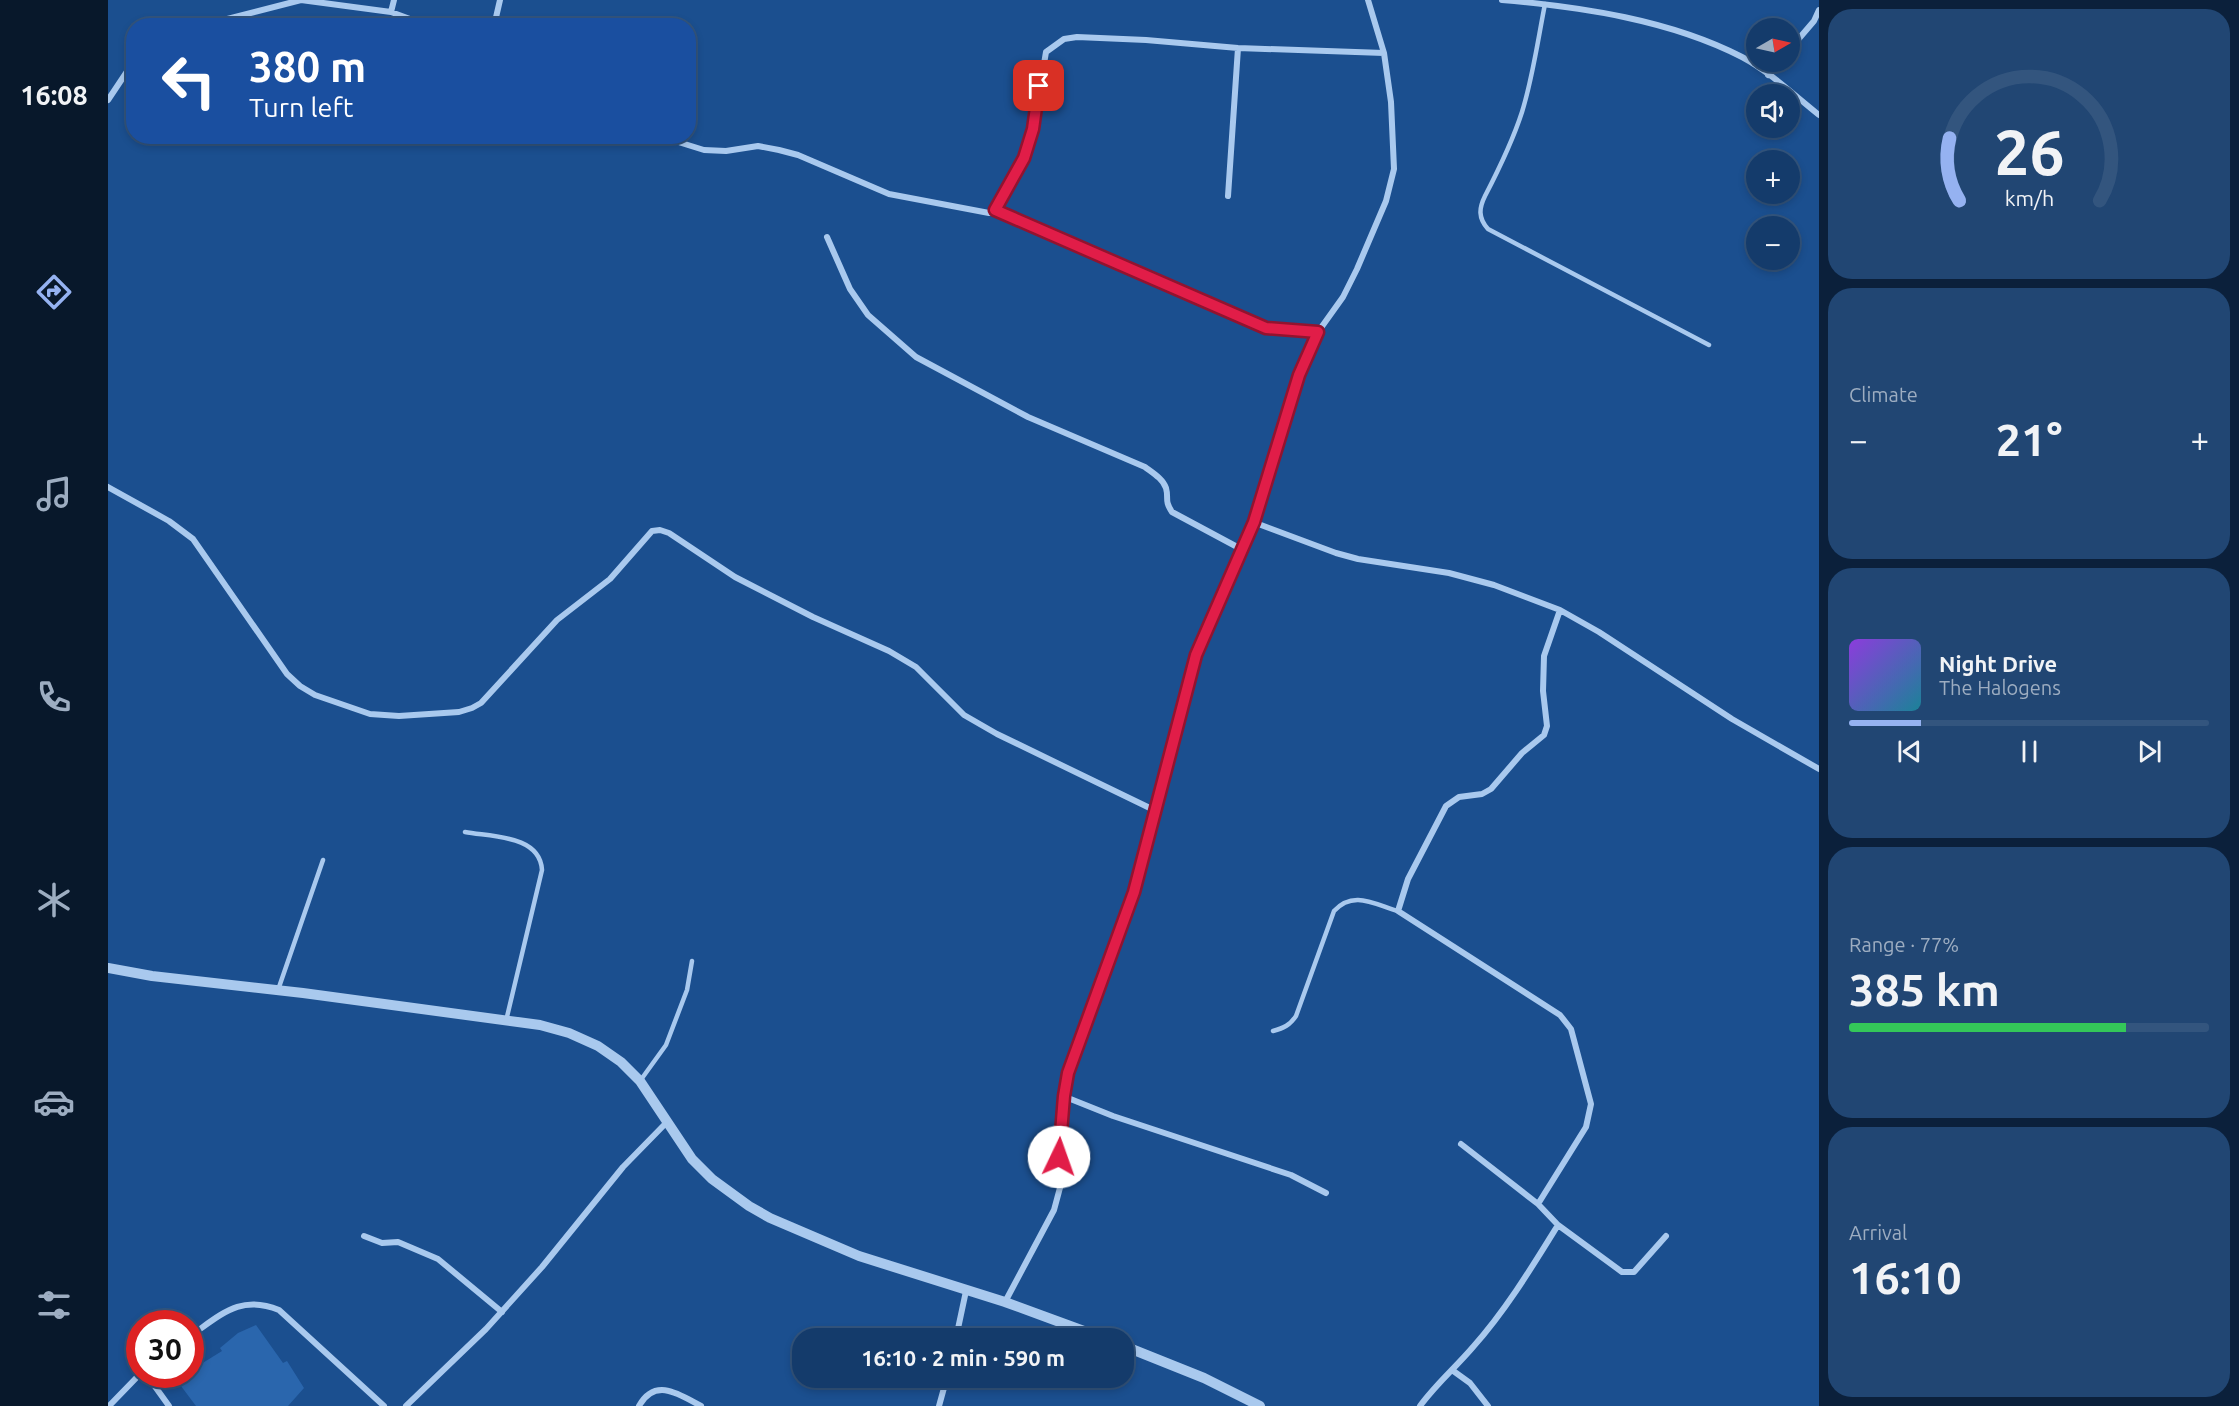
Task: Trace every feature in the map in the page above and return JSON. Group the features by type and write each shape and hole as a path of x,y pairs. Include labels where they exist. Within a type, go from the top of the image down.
{"street":[{"path":"231,18 301,0 391,12 407,18"},
{"path":"391,12 394,0"},
{"path":"496,18 500,0"},
{"path":"1005,1302 1054,1210 1060,1194 1062,1175 1059,1157 1068,1073 1134,892 1196,655 1254,522 1299,375 1318,332 1342,297 1357,269 1386,201 1394,169 1391,102 1384,53 1368,0"},
{"path":"1502,0 1581,8 1688,33 1744,58 1819,115"},
{"path":"1800,38 1814,21 1819,10"},
{"path":"685,144 704,150 726,151 758,146 779,150 798,155 902,198 989,213 995,210 1024,158 1033,129 1042,64 1046,52 1064,39 1077,37 1146,40 1238,48 1384,53"},
{"path":"1228,196 1238,48"},
{"path":"108,100 126,73"},
{"path":"995,210 1266,328 1318,332"},
{"path":"827,237 850,289 868,315 916,357 1028,417 1145,467 1159,478 1166,488 1167,503 1172,512 1241,549"},
{"path":"108,487 176,525 193,539 287,674 300,686 315,695 370,714 399,716 459,712 480,703 557,620 609,579 652,531 660,530 669,533 735,577 813,617 889,651 916,667 964,715 997,734 1156,811"},
{"path":"1254,522 1336,553 1358,559 1449,573 1494,585 1560,610 1599,632 1732,719 1819,769"},
{"path":"1538,1204 1590,1116 1591,1104 1571,1029 1560,1015 1398,911 1408,879 1446,806 1459,797 1482,794 1491,789 1522,753 1544,735 1546,726 1544,656 1560,610"},
{"path":"108,968 152,976 278,990 540,1025 569,1033 598,1046 621,1062 640,1081 693,1159 712,1179 749,1206 770,1218 859,1256 1005,1302 1076,1328"},
{"path":"1064,1096 1113,1116 1291,1175 1326,1193"},
{"path":"406,1406 486,1329 542,1267 623,1167 667,1122"},
{"path":"1461,1144 1538,1204 1558,1225 1622,1272 1634,1272 1666,1236"},
{"path":"1420,1406 1497,1318 1558,1225"},
{"path":"364,1236 382,1243 398,1242 438,1259 501,1312"},
{"path":"958,1328 966,1291"},
{"path":"204,1327 238,1305 263,1303 279,1310 384,1406"},
{"path":"1134,1350 1204,1377 1260,1406"},
{"path":"1452,1370 1470,1383 1488,1406"},
{"path":"109,1406 126,1388"},
{"path":"156,1388 169,1406"},
{"path":"939,1406 944,1388"},
{"path":"639,1406 645,1395 651,1391 666,1390 701,1406"}],"lane":[{"path":"1545,4 1522,112 1498,171 1482,202 1480,209 1483,223 1488,229 1709,345"},
{"path":"465,832 523,843 537,852 541,860 542,870 506,1021"},
{"path":"278,990 323,860"},
{"path":"1273,1031 1284,1028 1296,1016 1334,911 1341,903 1359,899 1398,911"},
{"path":"640,1081 666,1044 687,990 692,961"}],"building":[{"path":"256,1325 283,1363 287,1361 304,1388 288,1406 196,1406 182,1388 204,1388 204,1362 222,1351 220,1348 238,1333"}],"route":[{"path":"1039,86 1033,129 1024,158 995,210 1266,328 1318,332 1299,375 1254,522 1196,655 1134,892 1068,1073 1059,1157"}]}
